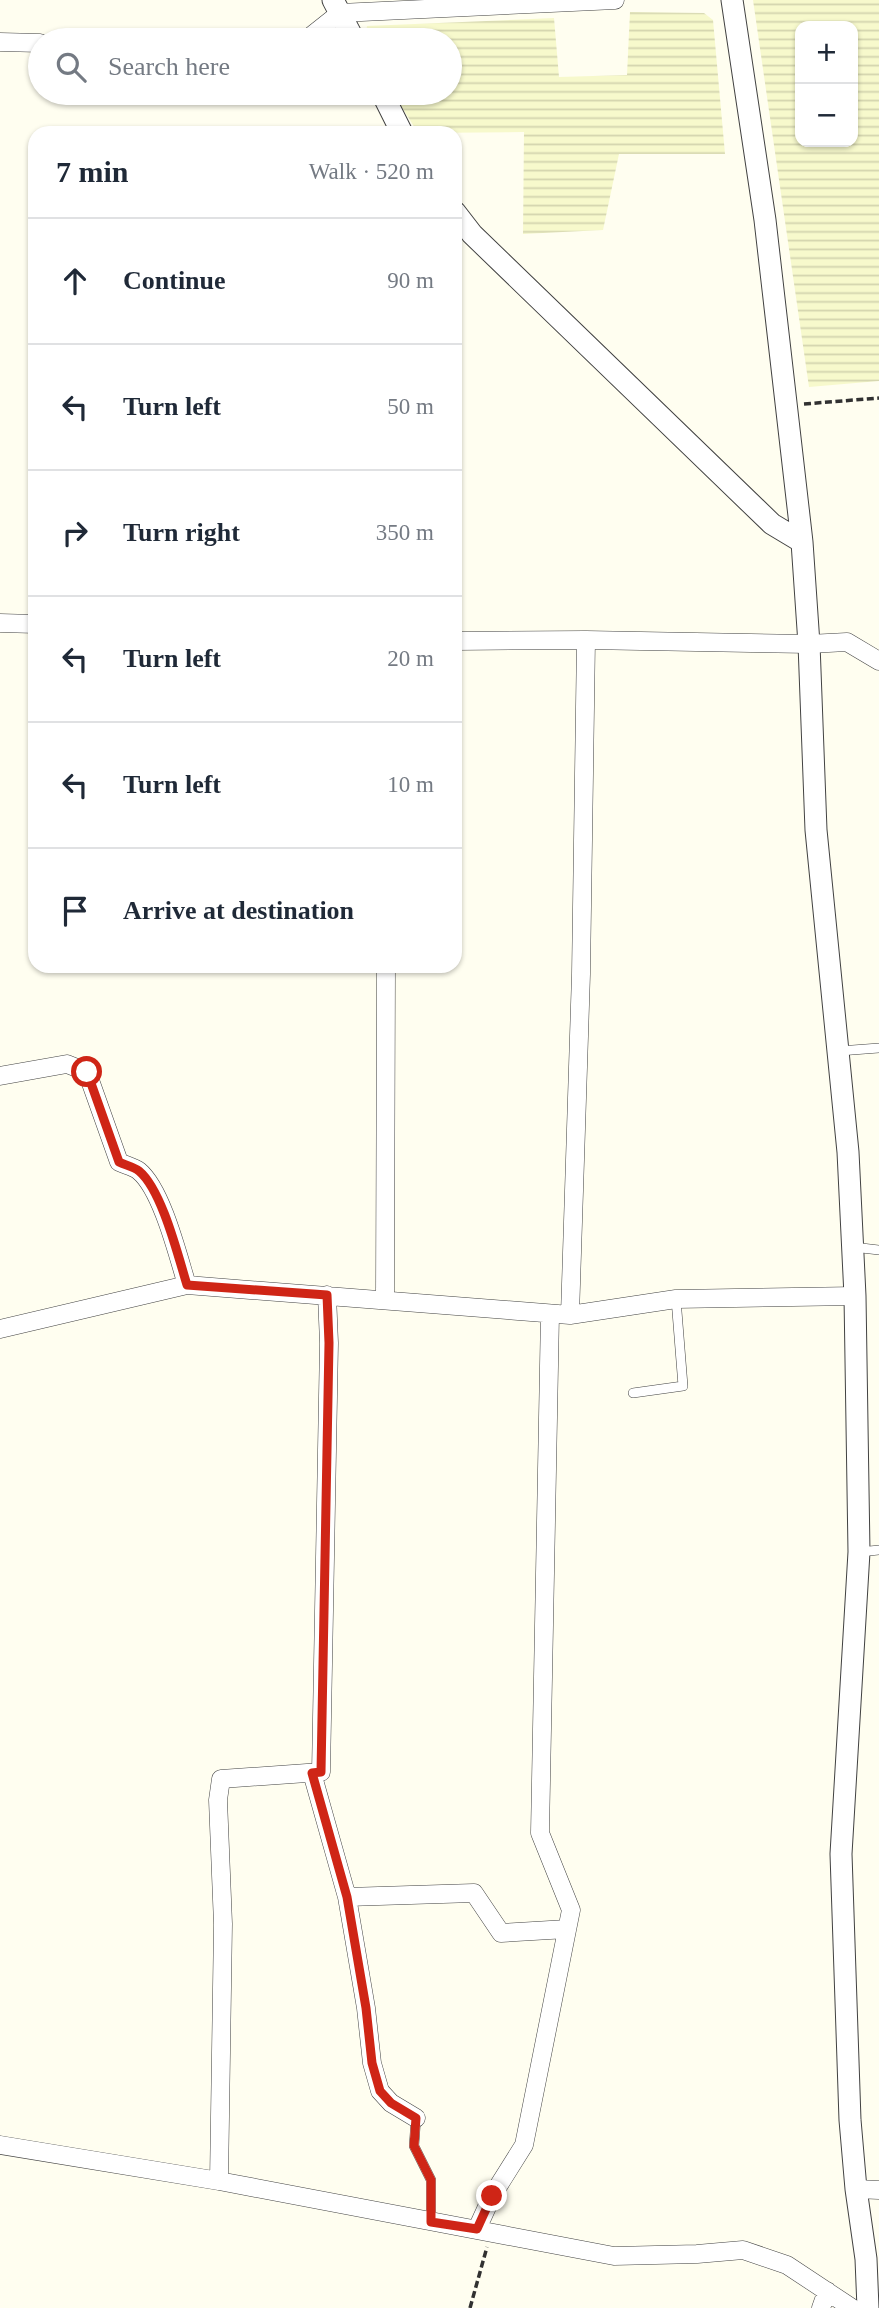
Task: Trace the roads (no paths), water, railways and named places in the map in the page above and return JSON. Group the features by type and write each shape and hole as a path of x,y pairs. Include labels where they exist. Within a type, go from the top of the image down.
{"street":[{"path":"317,28 337,6 615,0"},
{"path":"732,0 765,220 803,542 816,830 848,1152 869,1551 841,1854 850,2120 866,2259 867,2308"},
{"path":"337,6 348,28"},
{"path":"0,42 28,43"},
{"path":"388,105 398,126"},
{"path":"462,221 472,234 772,524 803,542"},
{"path":"0,623 28,624"},
{"path":"570,1315 581,974 586,640"},
{"path":"462,641 809,644 847,642 879,661"},
{"path":"386,973 386,1300"},
{"path":"0,1076 67,1063 87,1072 119,1162 139,1171 152,1189 167,1224 187,1285"},
{"path":"0,1329 187,1285 570,1315 676,1299 855,1296"},
{"path":"219,2182 223,1924 218,1800 221,1779 321,1772 329,1343 327,1295"},
{"path":"484,2230 492,2196 524,2145 571,1910 540,1833 550,1314"},
{"path":"312,1773 347,1897 366,2008 372,2063 380,2091 391,2103 416,2118"},
{"path":"347,1897 474,1893 501,1933 568,1929"},
{"path":"0,2145 219,2182 614,2256 743,2250 787,2265 824,2300 852,2308"},
{"path":"856,2189 879,2190"}],"lane":[{"path":"838,1051 879,1048"},
{"path":"853,1247 879,1250"},
{"path":"633,1393 682,1387 676,1299"},
{"path":"416,2118 414,2146 431,2180 431,2222"}]}
